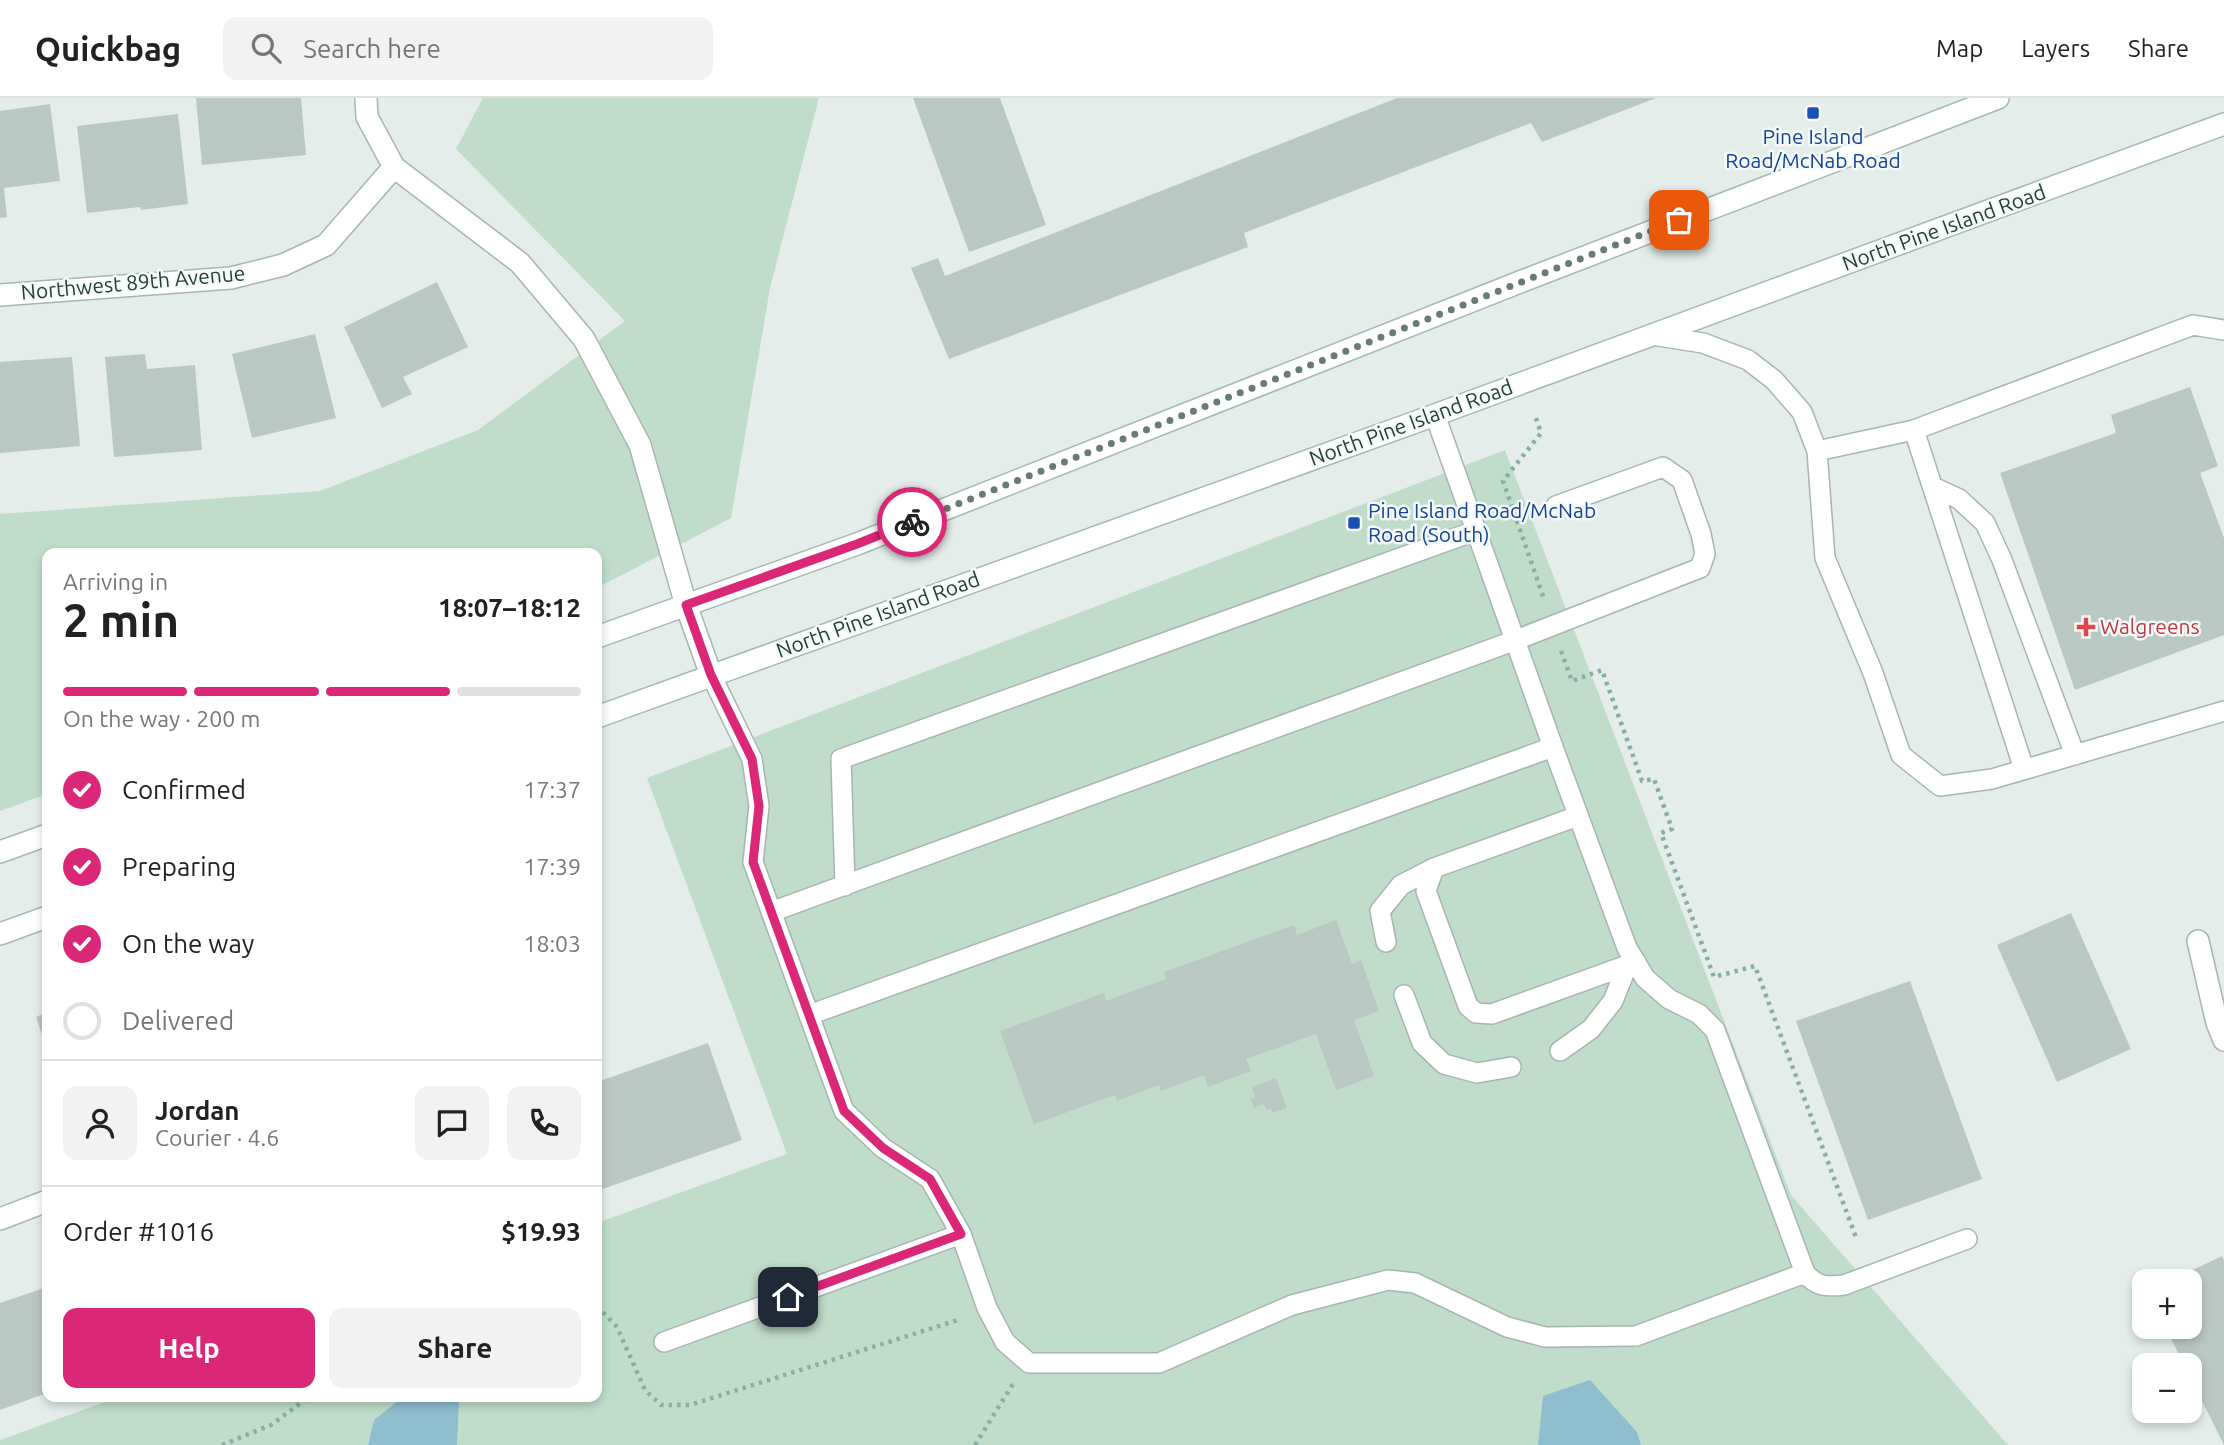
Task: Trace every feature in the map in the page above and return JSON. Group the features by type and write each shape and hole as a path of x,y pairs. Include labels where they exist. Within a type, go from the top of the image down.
{"main road":[{"path":"366,98 367,117 394,167 520,262 584,339 640,445 686,605 711,675"},
{"path":"602,635 857,544 1958,105 1998,98"},
{"name":"North Pine Island Road","path":"602,715 1435,415 2224,124"},
{"name":"Northwest 89th Avenue","path":"0,295 231,278 284,265 327,245 394,167"},
{"path":"0,852 42,837"},
{"path":"0,934 42,919"},
{"path":"2197,941 2217,1023 2224,1040"},
{"path":"1,1214 42,1202"}],"lane":[{"path":"1817,451 1914,430 2193,325 2224,330"},
{"path":"1653,335 1703,343 1748,360 1774,380 1802,412 1817,451 1825,558 1873,673 1901,755 1940,786 1992,779 2224,711"},
{"path":"1435,415 1631,964 1669,999 1699,1014 1715,1030 1805,1273 1813,1282 1828,1287 1844,1285 1967,1239"},
{"path":"1914,430 2025,769"},
{"path":"771,912 1516,640 1700,568 1705,554 1701,534 1682,480 1663,467 1556,506"},
{"path":"1933,487 1959,499 1984,523 2002,559 2076,755"},
{"path":"845,886 841,759 1475,531"},
{"path":"711,675 752,759 759,806 753,862 844,1111 883,1148 930,1179 961,1234 987,1308 1005,1342 1028,1363 1159,1363 1292,1305 1388,1280 1415,1283 1507,1328 1545,1337 1636,1336 1805,1273"},
{"path":"809,1015 1553,747"},
{"path":"1386,942 1380,911 1401,885 1434,868 1578,816"},
{"path":"1434,868 1426,891 1468,1006 1476,1013 1492,1014 1631,964"},
{"path":"1560,1051 1591,1029 1613,1001 1631,964"},
{"path":"1404,995 1422,1043 1444,1063 1477,1073 1511,1068"},
{"path":"664,1342 961,1234"}],"path":[{"path":"1536,418 1541,433 1503,481 1572,681 1602,670 1642,781 1654,779 1672,830 1661,834 1714,977 1755,966 1857,1240"},
{"path":"602,1311 617,1327 645,1390 661,1405 690,1405 962,1318"},
{"path":"975,1445 1017,1377"},
{"path":"222,1445 271,1425 302,1402"}],"green space":[{"path":"483,98 819,98 770,288 731,518 602,585 602,548 42,548 42,796 0,811 0,514 320,491 478,430 625,321 456,149"},
{"path":"1505,450 1791,1195 2008,1445 0,1445 0,1440 105,1402 602,1402 602,1221 787,1154 647,778"}],"water":[{"path":"1590,1380 1637,1432 1641,1445 1538,1445 1543,1396"},
{"path":"397,1402 459,1402 457,1445 368,1445 374,1420"}],"building":[{"path":"196,98 301,98 306,155 202,165"},
{"path":"913,98 1000,98 1046,225 969,252"},
{"path":"1397,98 1656,98 1542,142 1531,123 1244,233 1248,247 949,359 911,268 938,258 945,276"},
{"path":"50,104 60,181 4,188 7,217 0,218 0,111"},
{"path":"178,114 188,204 87,213 77,126"},
{"path":"437,282 468,347 403,377 412,394 382,408 344,327"},
{"path":"315,334 336,418 252,438 232,354"},
{"path":"145,354 147,369 195,365 202,450 114,457 105,357"},
{"path":"72,357 80,446 0,453 0,362"},
{"name":"Walgreens","path":"2190,387 2218,466 2200,473 2224,538 2224,635 2075,690 2000,473 2116,433 2111,415"},
{"path":"2071,913 2131,1049 2057,1082 1997,945"},
{"path":"1336,920 1352,964 1361,960 1379,1011 1354,1020 1374,1076 1336,1090 1316,1034 1246,1059 1251,1071 1208,1087 1204,1075 1161,1091 1159,1085 1117,1101 1115,1095 1034,1124 1000,1031 1104,993 1106,1001 1166,979 1164,972 1294,925 1297,935"},
{"path":"1910,981 1982,1179 1868,1220 1796,1021"},
{"path":"42,1014 42,1034 36,1017"},
{"path":"708,1043 742,1140 602,1189 602,1080"},
{"path":"1276,1078 1287,1108 1273,1113 1271,1109 1266,1110 1264,1104 1254,1108 1251,1099 1255,1097 1252,1087"},
{"path":"2222,1256 2224,1260 2224,1445 2202,1401 2202,1353 2178,1353 2171,1339 2202,1339 2202,1269 2195,1269"},
{"path":"42,1289 42,1395 0,1410 0,1303"}],"way so far":[{"path":"912,522 1679,220"}],"place":[{"name":"Pine Island Road/McNab Road","path":"1813,113"},
{"name":"Pine Island Road/McNab Road (South)","path":"1354,523"},
{"name":"Walgreens","path":"2086,627"}],"route":[{"path":"788,1297 961,1234 930,1179 883,1148 844,1111 753,862 759,806 752,759 711,675 686,605 912,522"}]}
